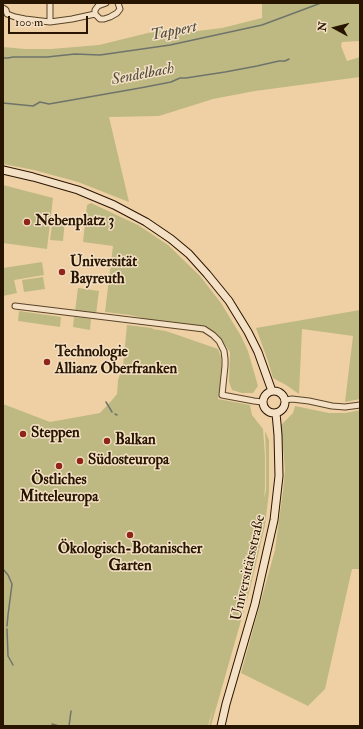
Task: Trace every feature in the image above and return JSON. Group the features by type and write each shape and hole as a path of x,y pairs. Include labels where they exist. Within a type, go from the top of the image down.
{"main road":[{"path":"3,170 78,190 114,204 146,222 177,244 189,254 229,301 258,352 272,391"},
{"path":"272,391 282,394 285,400 282,410 273,414 266,411 262,402 264,396 272,391"},
{"name":"Universitätsstraße","path":"221,726 255,604 274,520 279,476 276,413"}],"street":[{"path":"50,3 50,22"},
{"path":"94,14 98,6 106,3"},
{"path":"94,14 100,19 110,17 117,13 120,9 118,3"},
{"path":"3,8 6,10 5,16 25,20 50,22 94,14"},
{"path":"14,306 204,329 219,341 224,351 225,366 222,395 262,402"},
{"path":"285,400 309,401 345,407 360,405"}],"shaded area":[{"path":"262,3 360,3 360,41 342,42 341,46 347,61 360,57 360,77 255,91 213,99 159,116 109,117 129,202 78,182 34,170 3,164 3,47 51,49 99,45 170,29 181,33 222,28 262,18"},
{"name":"Nebenplatz 3","path":"3,185 53,198 47,249 3,243"},
{"path":"91,203 138,225 168,245 200,276 221,303 241,336 248,351 258,386 253,393 242,393 232,390 229,382 230,352 220,338 130,315 105,312 113,246 83,242 87,205"},
{"path":"53,218 65,219 63,241 50,240"},
{"path":"42,262 44,275 14,280 17,293 3,296 3,268"},
{"path":"43,277 45,289 24,292 22,280"},
{"path":"78,288 99,291 96,314 75,311"},
{"path":"360,310 360,399 345,402 353,336 302,329 299,394 273,378 256,328"},
{"path":"19,311 61,317 60,327 18,321"},
{"path":"74,317 91,319 90,330 73,327"},
{"name":"Ökologisch-Botanischer Garten","path":"127,325 166,331 218,349 221,357 222,371 218,399 250,405 252,415 263,429 265,456 264,498 266,490 265,431 269,440 269,492 265,525 250,589 211,726 209,726 213,709 208,726 3,726 3,404 50,422 100,413 117,394 118,380 123,366"},
{"path":"295,406 329,413 346,413 360,410 360,569 352,569 325,689 308,706 241,673 275,550 285,470 281,425 293,413"}],"waterway":[{"name":"Tappert","path":"3,58 47,57 75,54 100,55 170,45 262,25 321,3"},
{"name":"Sendelbach","path":"3,103 33,106 40,102 49,104 171,82 180,78 225,72 289,59"},
{"path":"106,402 112,412"},
{"path":"3,569 8,575 12,584 7,626"},
{"path":"7,629 8,656 13,665"},
{"path":"69,726 71,711"},
{"path":"52,724 59,726"}],"place":[{"name":"Nebenplatz 3","path":"27,222"},
{"name":"Universität Bayreuth","path":"62,272"},
{"name":"Technologie Allianz Oberfranken","path":"47,362"},
{"name":"Steppen","path":"23,434"},
{"name":"Balkan","path":"107,441"},
{"name":"Südosteuropa","path":"80,461"},
{"name":"Östliches Mitteleuropa","path":"59,466"},
{"name":"Ökologisch-Botanischer Garten","path":"130,535"}]}
